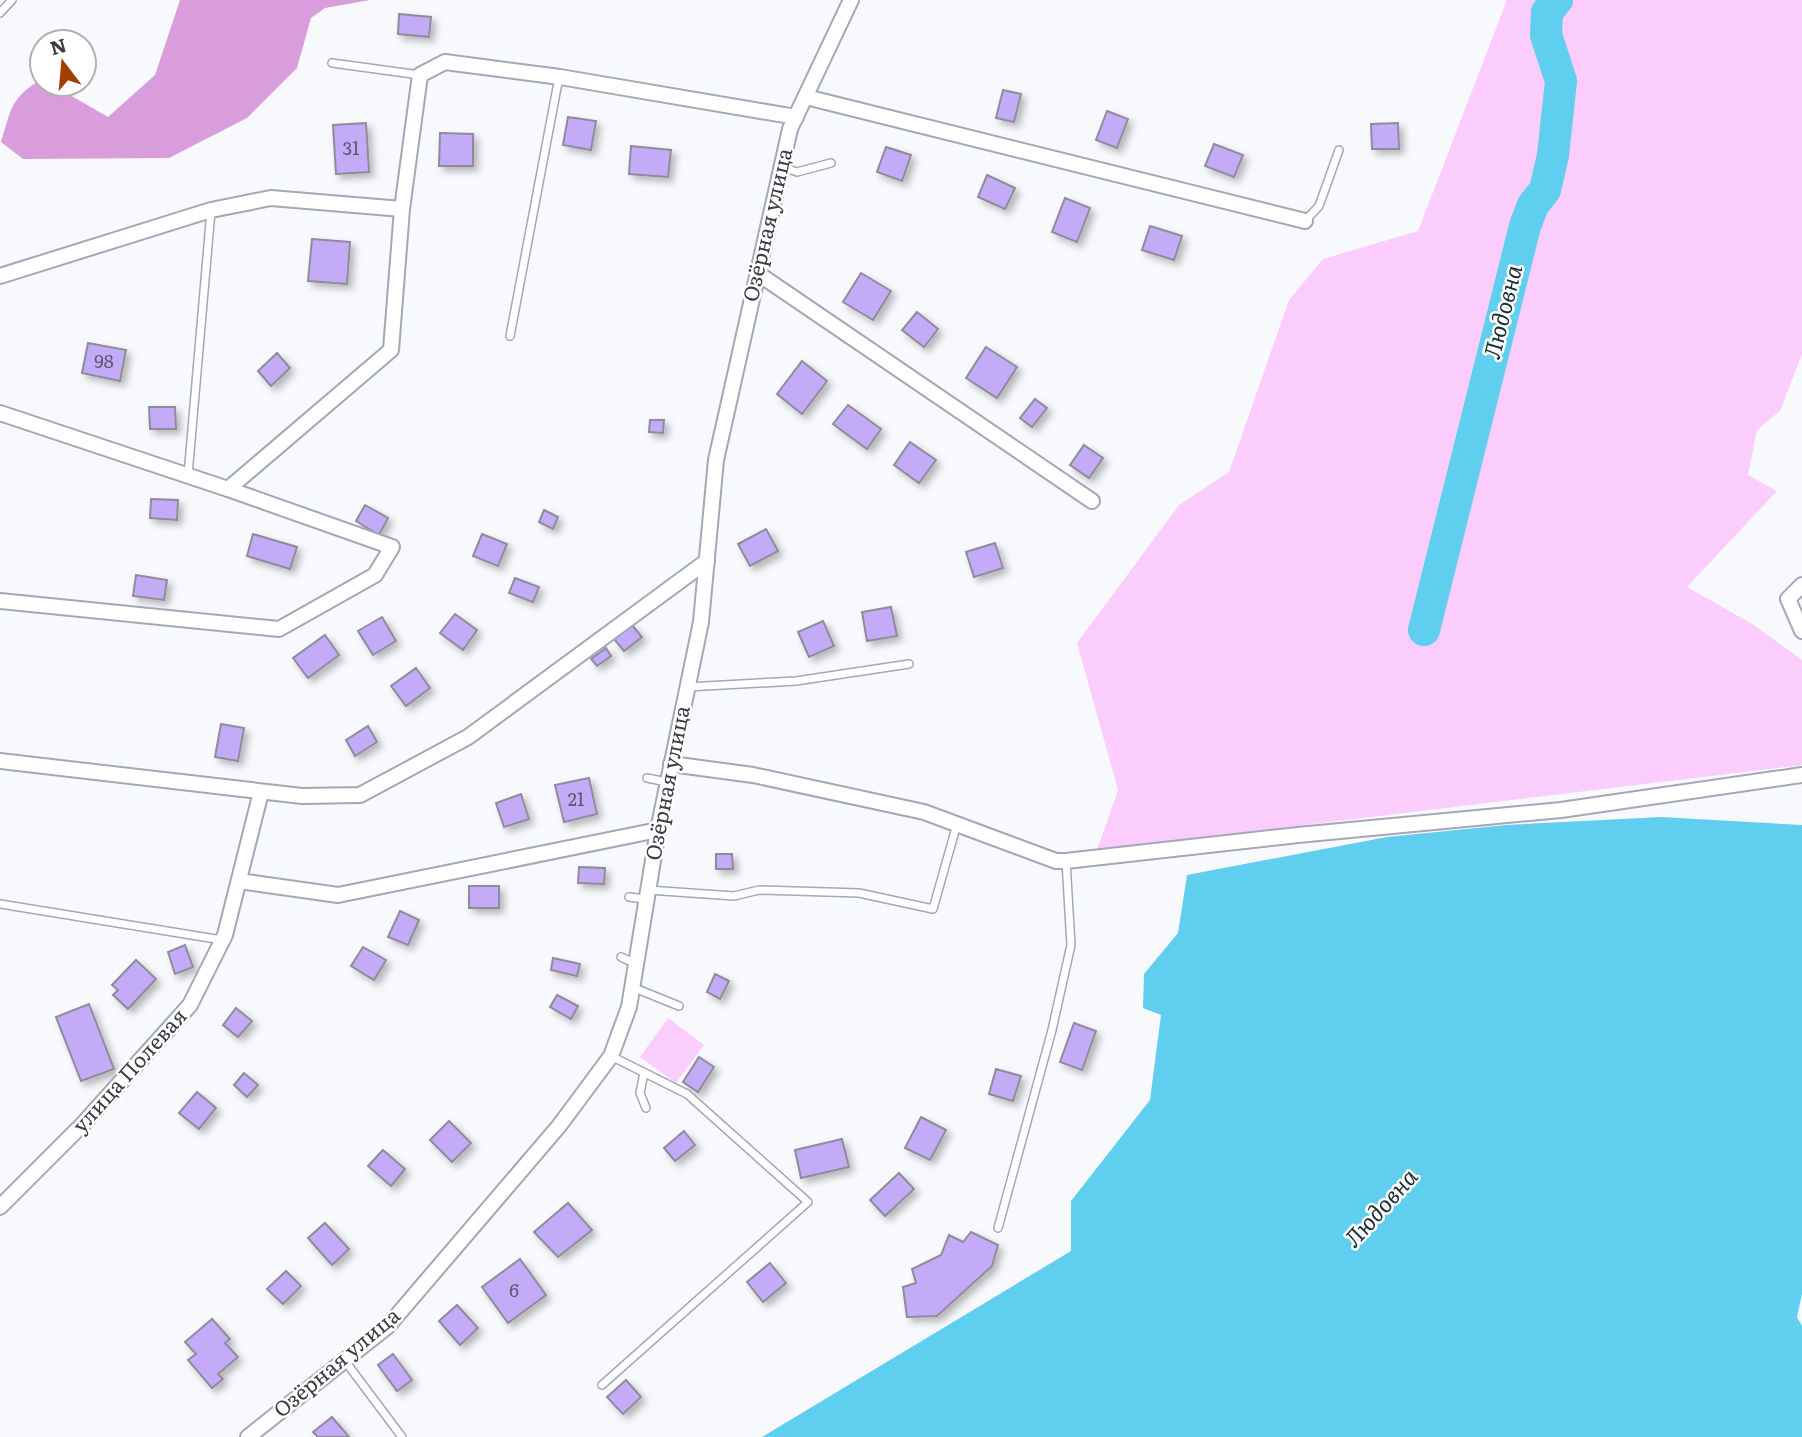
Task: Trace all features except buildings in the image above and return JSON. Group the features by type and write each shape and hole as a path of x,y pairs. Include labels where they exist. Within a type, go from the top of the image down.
{"street":[{"name":"Озёрная улица","path":"248,1437 388,1326 559,1126 611,1056 629,1007 658,830 701,622 716,460 781,166 790,129 851,0"},
{"path":"228,489 390,349 402,209 420,75 445,62 559,77 796,117"},
{"path":"806,97 1305,221"},
{"path":"0,276 211,210 271,198 402,209"},
{"path":"757,273 1092,501"},
{"path":"0,413 188,475 391,547 375,575 279,629 0,601"},
{"path":"0,761 302,796 360,795 468,737 707,561"},
{"path":"1802,586 1788,599 1802,631"},
{"path":"671,764 753,775 924,812 1056,861 1561,810 1802,775"},
{"name":"улица Полевая","path":"0,1207 83,1124 190,1005 222,940 261,792"},
{"path":"239,881 338,895 658,830"}],"lane":[{"path":"0,13 12,0"},
{"path":"332,63 420,75"},
{"path":"510,336 559,77"},
{"path":"1305,221 1320,206 1339,149"},
{"path":"781,166 797,172 831,163"},
{"path":"797,172 800,181"},
{"path":"188,475 211,210"},
{"path":"687,687 796,681 909,664"},
{"path":"647,778 667,782"},
{"path":"629,897 647,894 734,896 759,890 859,893 933,909 957,824"},
{"path":"998,1228 1071,945 1066,861"},
{"path":"0,904 222,940"},
{"path":"621,957 636,964"},
{"path":"632,987 679,1006"},
{"path":"603,1385 808,1202 687,1094 611,1056"},
{"path":"644,1073 640,1093 646,1108"},
{"path":"345,1361 402,1437"}],"shaded area":[{"path":"180,0 370,0 325,8 311,18 297,68 247,118 169,158 23,159 1,142 14,105 28,89 28,98 75,98 108,117 155,75"},
{"path":"1507,0 1802,0 1802,354 1780,411 1757,430 1748,475 1777,491 1687,587 1754,625 1802,660 1802,765 1097,850 1118,790 1077,643 1179,505 1229,472 1289,300 1323,259 1418,231"},
{"path":"668,1018 704,1045 676,1083 640,1057"}],"water":[{"path":"1661,817 1802,825 1802,1294 1797,1317 1802,1326 1802,1437 762,1437 1071,1251 1071,1201 1150,1100 1161,1015 1143,1008 1144,974 1178,933 1187,875 1387,837 1506,825"}],"waterway":[{"name":"Людовна","path":"1424,630 1525,226 1533,205 1545,190 1553,155 1561,81 1546,35 1547,12 1557,0"}]}
